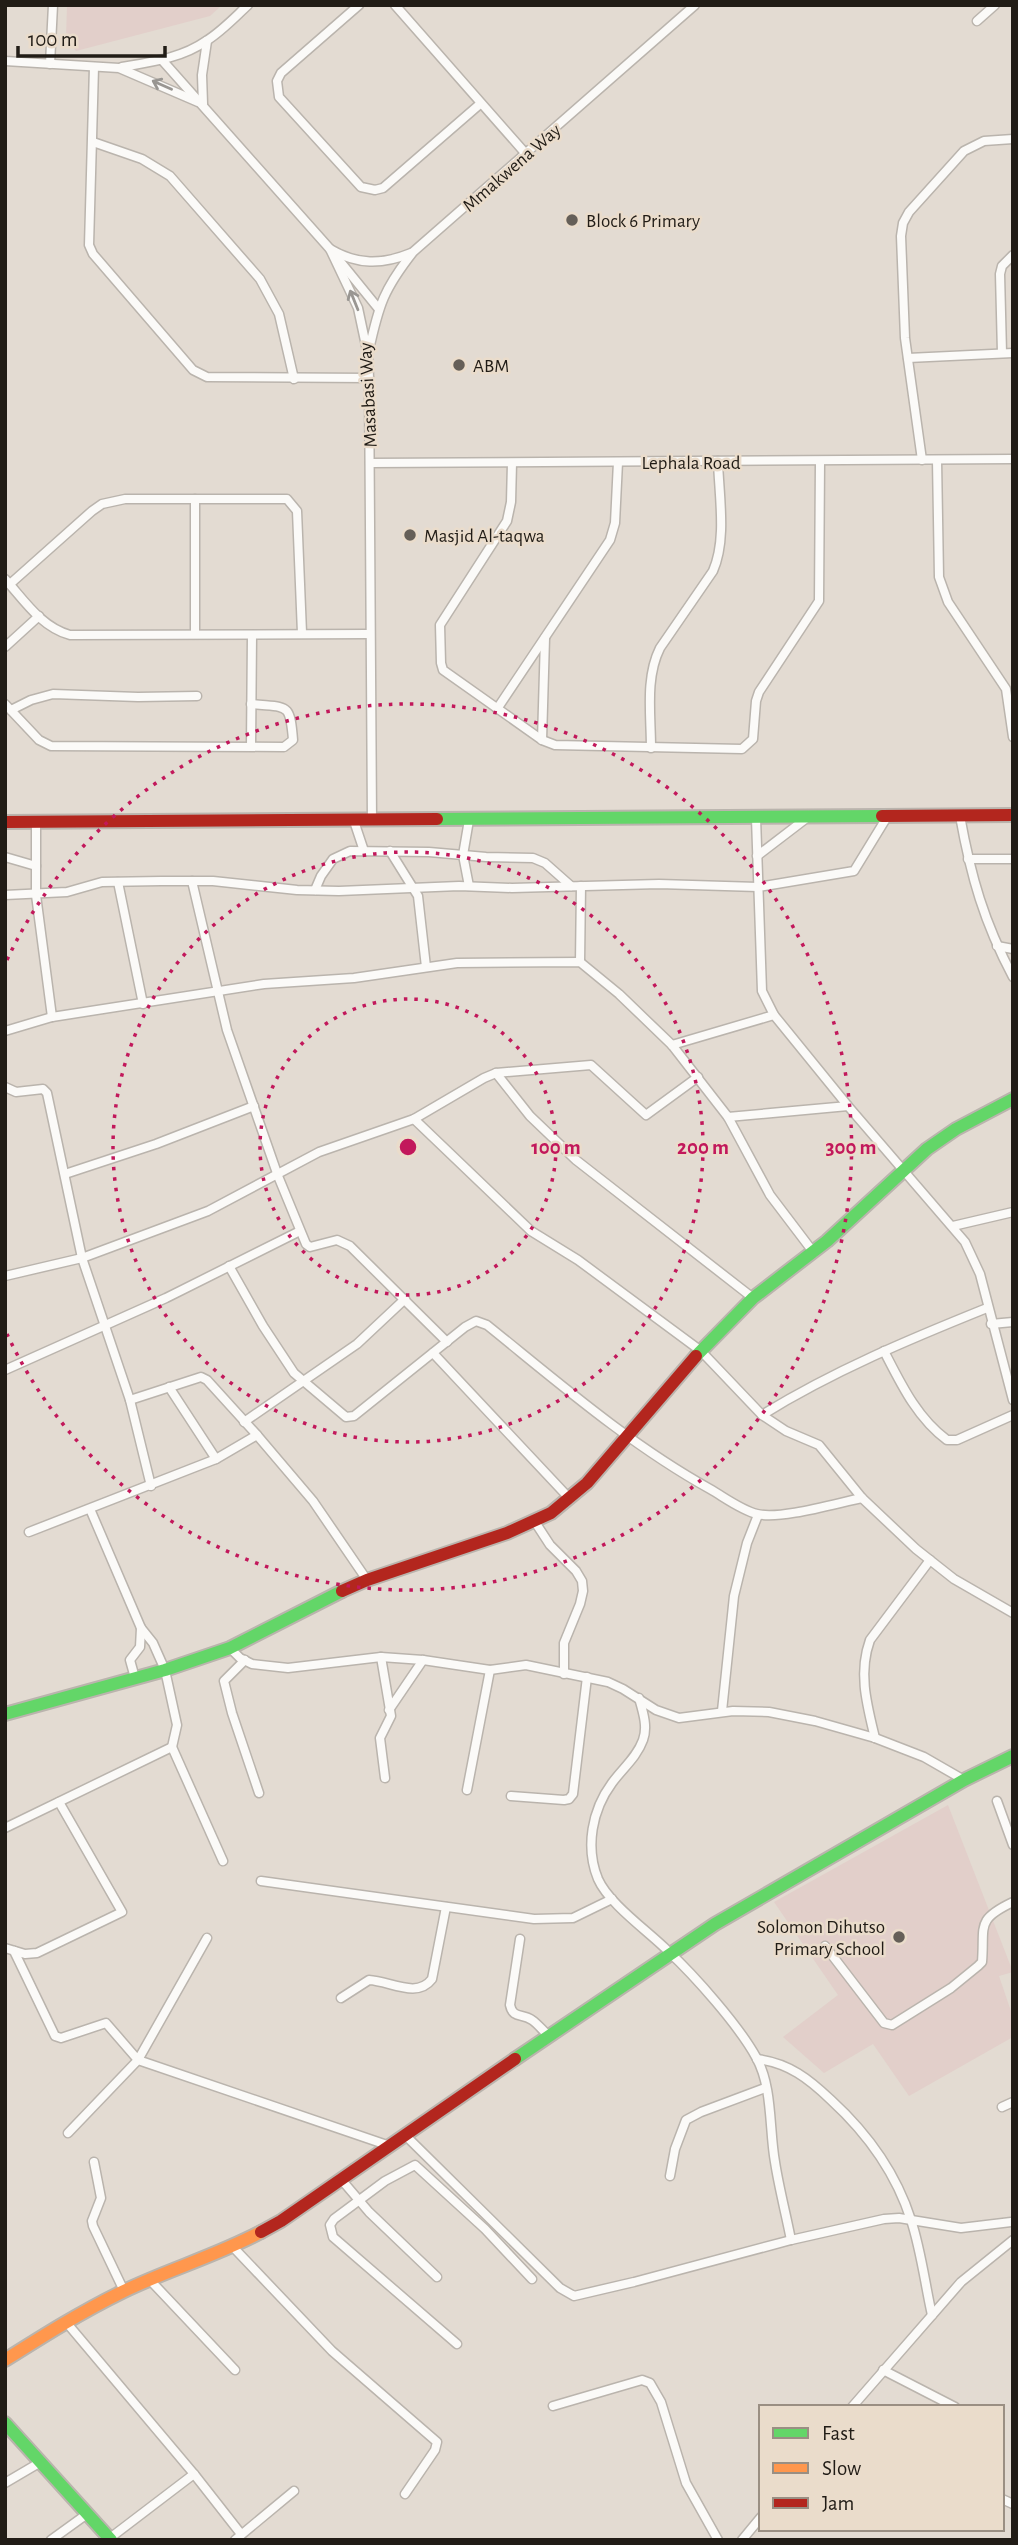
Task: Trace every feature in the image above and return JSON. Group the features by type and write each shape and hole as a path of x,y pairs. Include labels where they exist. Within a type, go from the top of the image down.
{"street":[{"path":"50,64 53,5"},
{"path":"119,68 162,60 207,41 248,5"},
{"path":"359,5 281,73 277,89 279,97 361,187 375,190 383,188 480,104"},
{"path":"395,5 526,154"},
{"name":"Mmakwena Way","path":"368,355 378,308 391,282 414,252 695,5"},
{"path":"977,21 995,5"},
{"path":"203,105 202,75 207,41"},
{"path":"162,60 203,105"},
{"name":"Masabasi Way","path":"5,61 119,68 203,105 330,249 358,308 368,355 372,821"},
{"path":"94,67 93,142 87,236 93,254 193,370 207,377 369,378"},
{"path":"922,460 905,338 901,236 903,223 909,212 964,151 984,141 1013,139"},
{"path":"93,142 142,159 170,176 260,279 279,314 294,379"},
{"path":"330,249 349,259 375,262 414,252"},
{"path":"330,249 378,308"},
{"path":"1002,353 1000,274 1002,266 1013,255"},
{"path":"908,358 1013,353"},
{"name":"Lephala Road","path":"370,463 1013,459"},
{"path":"937,460 939,577 942,590 1006,689 1013,737"},
{"path":"651,748 650,684 654,660 719,558 718,461"},
{"path":"497,709 610,540 615,523 618,462"},
{"path":"512,463 511,502 507,520 442,619 438,634 443,670 542,740 555,746 742,749 753,739 759,692 819,601 820,462"},
{"path":"302,633 297,510 281,498 125,499 102,505 8,581 38,616 51,627 70,635 369,634"},
{"path":"195,499 195,634"},
{"path":"5,648 38,616"},
{"path":"251,746 252,635"},
{"path":"542,740 545,638"},
{"path":"197,695 53,695 41,696 8,707 38,740 51,746 284,747 293,740 292,715 287,710 251,704"},
{"path":"5,822 1013,815"},
{"path":"960,816 982,911 1013,977"},
{"path":"757,856 808,817"},
{"path":"5,895 67,892 93,884 118,882 192,881 315,890 659,884 758,887 854,871 887,817"},
{"path":"756,818 762,991 774,1015 848,1106 953,1226 974,1258 1013,1400"},
{"path":"469,820 463,855 469,886"},
{"path":"354,821 364,851"},
{"path":"36,822 36,895 52,1017"},
{"path":"315,890 333,859 350,851 538,859 571,887"},
{"path":"390,851 414,888 426,967"},
{"path":"5,857 36,866"},
{"path":"968,859 1013,859"},
{"path":"192,881 227,1030 278,1176 306,1244 310,1247 337,1240 344,1243 447,1342"},
{"path":"118,882 143,1004"},
{"path":"580,962 581,886"},
{"path":"997,946 1013,949"},
{"path":"5,1031 52,1017 264,984 354,978 474,962 580,962 620,994 672,1045 698,1077 728,1116 770,1195 814,1253"},
{"path":"672,1045 774,1015"},
{"path":"5,1276 82,1258 208,1211 319,1152 414,1119 496,1073 588,1064 596,1068 646,1115 698,1077"},
{"path":"496,1073 530,1116 576,1160 753,1298"},
{"path":"5,1087 16,1093 43,1089 47,1093 82,1258 130,1400 151,1486"},
{"path":"5,1714 166,1670 230,1648 326,1598 367,1580 535,1522 570,1499 701,1351 753,1298 814,1253 904,1168 940,1139 1013,1099"},
{"path":"65,1174 112,1160 254,1106"},
{"path":"728,1116 848,1106"},
{"path":"414,1119 531,1231 578,1260 701,1351 762,1415 786,1432 819,1445 862,1498 916,1549 954,1579 1013,1613"},
{"path":"953,1226 1013,1212"},
{"path":"5,1370 104,1326 300,1231"},
{"path":"229,1266 294,1373 346,1417 350,1418 471,1323 481,1322 626,1437 680,1472 758,1515 797,1511 862,1498"},
{"path":"244,1422 357,1344 405,1299"},
{"path":"762,1415 884,1352 988,1308"},
{"path":"991,1324 1013,1322"},
{"path":"884,1352 912,1402 931,1426 947,1440 957,1440 1013,1415"},
{"path":"433,1353 570,1499"},
{"path":"130,1400 194,1378 207,1380 313,1501 367,1580"},
{"path":"169,1387 216,1460"},
{"path":"29,1532 216,1460 257,1435"},
{"path":"90,1509 141,1628 153,1643 166,1670 177,1725 172,1748 223,1861"},
{"path":"722,1711 734,1596 747,1543 758,1515"},
{"path":"535,1522 550,1545 576,1571 582,1581 580,1604 564,1643 564,1674"},
{"path":"875,1738 864,1688 864,1655 870,1640 930,1560"},
{"path":"135,1678 130,1660 140,1647 141,1628"},
{"path":"230,1648 252,1664 288,1668 380,1657 424,1660 490,1670 526,1665 608,1682 656,1710 679,1718 722,1711 793,1715 875,1738 923,1757 964,1780"},
{"path":"380,1657 390,1721 380,1738 384,1778"},
{"path":"245,1660 224,1681 259,1793"},
{"path":"389,1710 424,1660"},
{"path":"467,1790 490,1670"},
{"path":"511,1796 564,1800 573,1794 587,1677"},
{"path":"639,1699 645,1724 643,1741 600,1803 594,1818 592,1835 594,1863 599,1880 612,1899 672,1954 722,2011 757,2059 765,2088 774,2161 791,2240"},
{"path":"5,1828 172,1748"},
{"path":"5,2360 66,2322 124,2291 233,2247 281,2221 387,2145 730,1915 964,1780 1013,1756"},
{"path":"997,1801 1013,1845"},
{"path":"9,1949 25,1954 37,1953 120,1914 122,1910 59,1802"},
{"path":"261,1881 534,1919 562,1920 587,1913 612,1899"},
{"path":"825,1946 884,2023 892,2025 951,1988 982,1962 982,1927 989,1916 1013,1902"},
{"path":"341,1998 369,1980 418,1990 426,1987 432,1979 446,1906"},
{"path":"68,2133 138,2060 206,1938"},
{"path":"520,1939 511,2011 515,2015 533,2020 549,2036"},
{"path":"9,1949 55,2036 61,2038 106,2023 138,2060 387,2145"},
{"path":"757,2059 772,2061 797,2071 854,2121 883,2162 911,2220 932,2315"},
{"path":"670,2176 675,2150 686,2120 765,2088"},
{"path":"1002,2107 1013,2102"},
{"path":"404,2134 560,2288 575,2296 634,2283 791,2240 884,2219 911,2220 961,2228 1012,2221"},
{"path":"94,2162 101,2198 92,2221 124,2291"},
{"path":"457,2344 333,2237 330,2225 334,2219 385,2181 415,2165 485,2229 532,2279"},
{"path":"340,2178 360,2202 437,2277"},
{"path":"854,2405 974,2269 1013,2240"},
{"path":"233,2247 332,2350 437,2442 435,2450 405,2494"},
{"path":"149,2279 235,2370"},
{"path":"66,2322 194,2474 238,2537 294,2491"},
{"path":"883,2370 951,2405"},
{"path":"553,2406 642,2380 650,2383 661,2402 686,2483 718,2540"},
{"path":"5,2423 110,2539 194,2474"},
{"path":"5,2483 39,2463"},
{"path":"51,2540 87,2514"},
{"path":"742,2540 759,2519"}],"shaded area":[{"path":"67,5 222,5 210,16 76,51 66,38"},
{"name":"Solomon Dihutso Primary School","path":"948,1805 1013,1972 999,1976 1013,2017 1013,2037 909,2096 873,2044 824,2073 783,2037 838,1995 774,1902"}],"traffic: fast":[{"path":"437,819 882,816"},
{"path":"696,1356 753,1298 827,1241 927,1149 956,1129 1013,1099"},
{"path":"5,1714 165,1670 230,1648 342,1591"},
{"path":"515,2059 715,1924 964,1780 1013,1756"},
{"path":"5,2423 111,2540"}],"traffic: slow":[{"path":"5,2360 122,2292 261,2232"}],"traffic: jam":[{"path":"882,816 1013,815"},
{"path":"5,822 437,819"},
{"path":"342,1591 507,1533 551,1513 587,1483 696,1356"},
{"path":"261,2232 281,2221 515,2059"}],"place":[{"name":"Block 6 Primary","path":"572,220"},
{"name":"ABM","path":"459,365"},
{"name":"Masjid Al-taqwa","path":"410,535"},
{"name":"Solomon Dihutso Primary School","path":"899,1937"}]}
